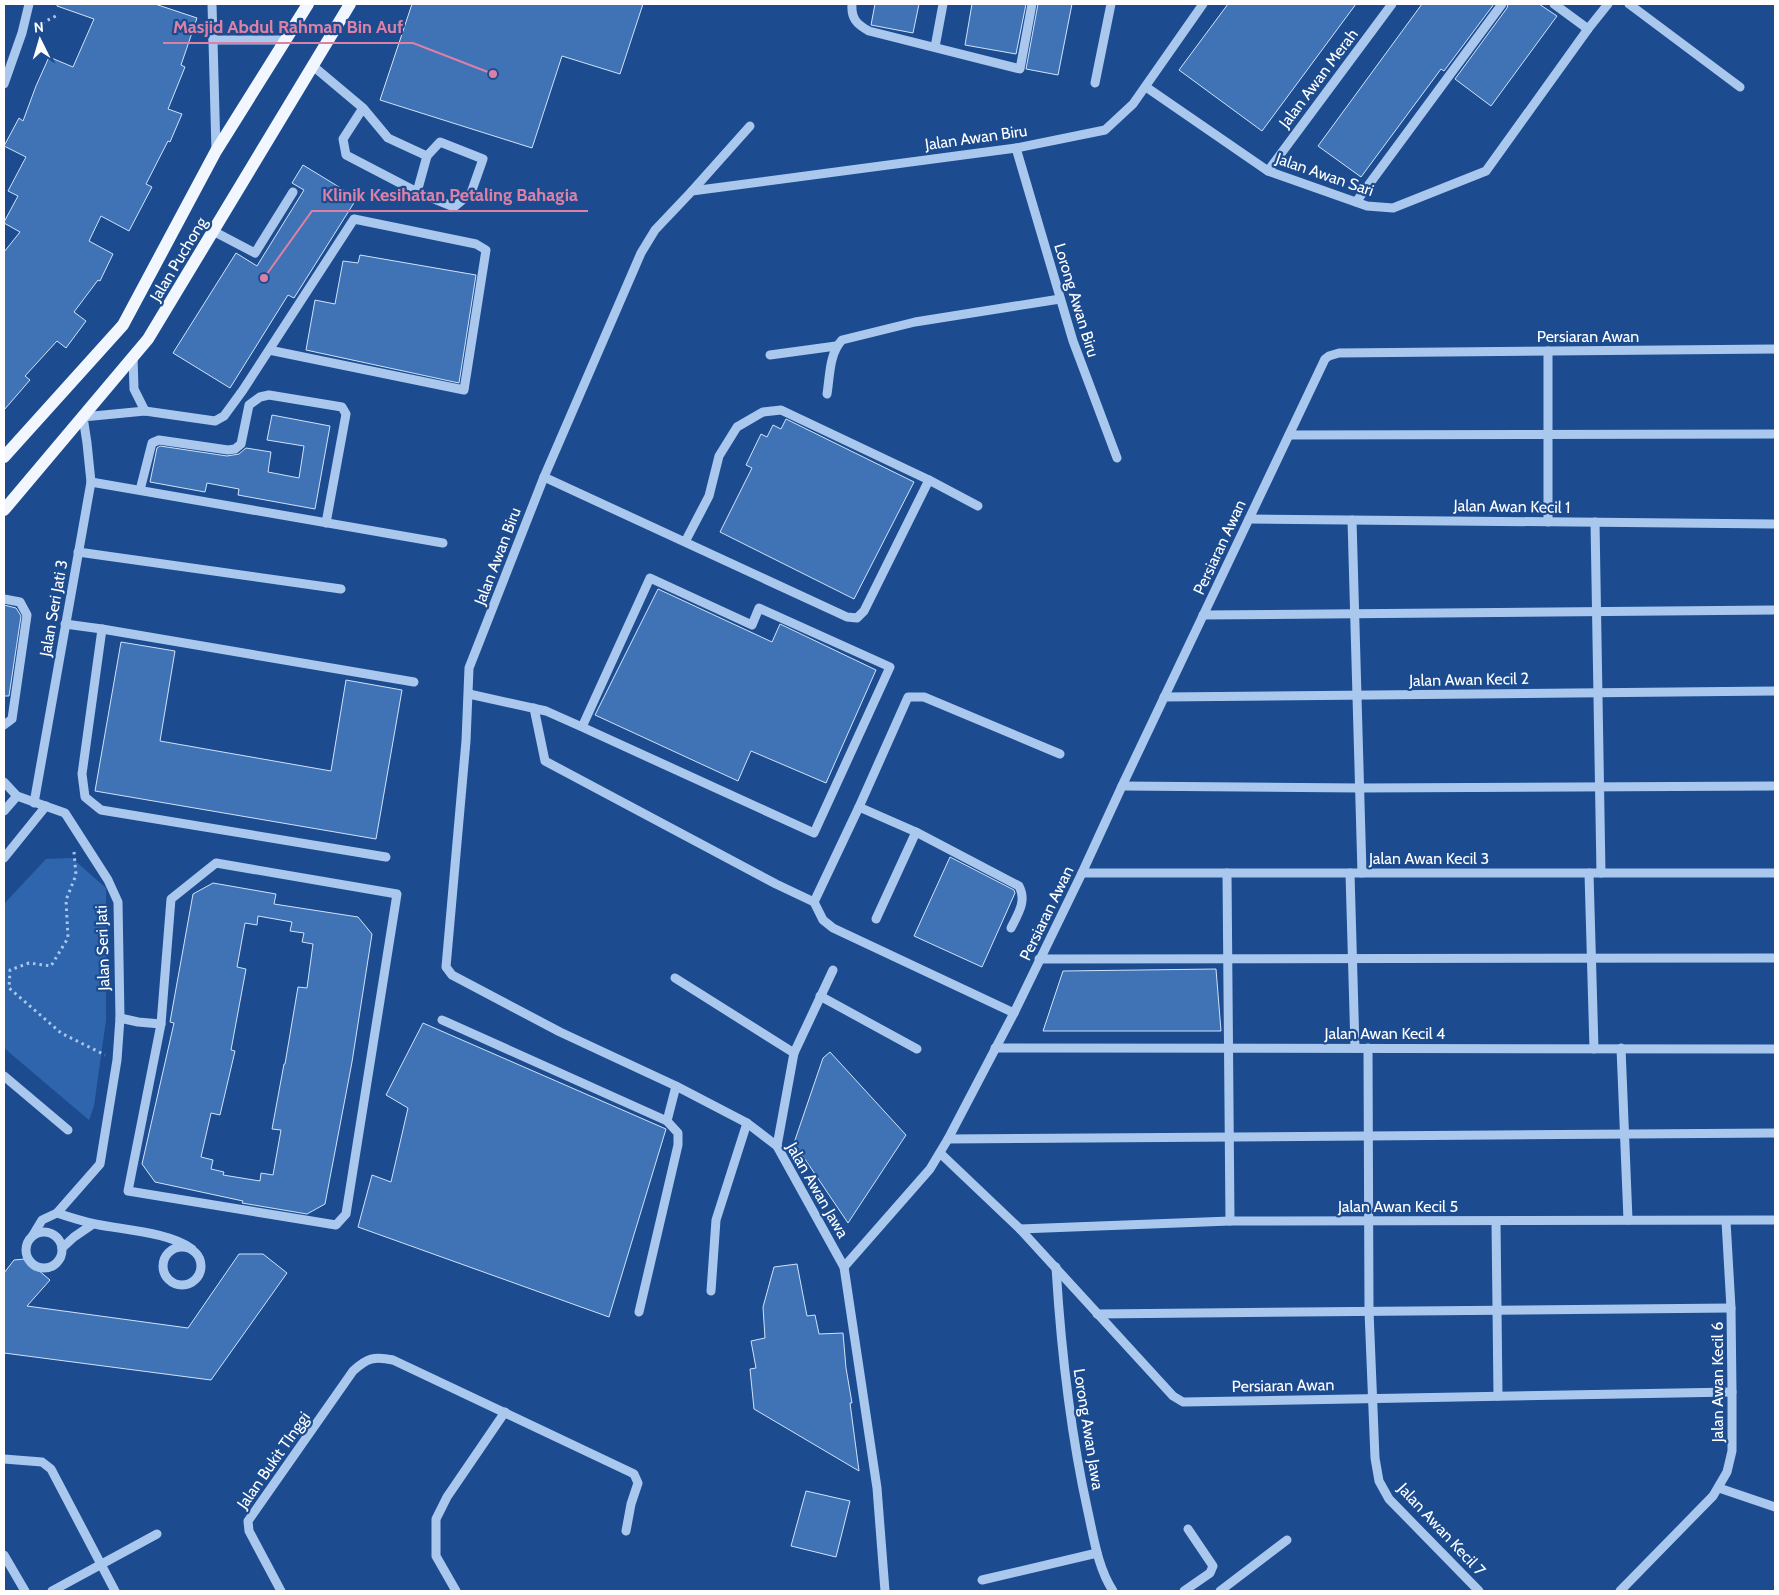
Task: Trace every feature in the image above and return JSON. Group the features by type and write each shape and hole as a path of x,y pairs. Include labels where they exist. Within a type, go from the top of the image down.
{"main road":[{"name":"Jalan Puchong","path":"4,457 123,325 216,150 308,4"},
{"name":"Jalan Puchong","path":"4,510 148,339 350,4"}],"street":[{"path":"4,84 22,33 29,4"},
{"path":"212,4 216,150"},
{"path":"852,4 854,20 868,31 1020,69 1032,4"},
{"path":"935,47 943,4"},
{"path":"1096,83 1111,4"},
{"name":"Jalan Awan Biru","path":"692,191 1016,148 1105,130 1133,104 1203,4"},
{"name":"Jalan Awan Merah","path":"1268,171 1392,4"},
{"path":"1356,202 1502,4"},
{"path":"1554,4 1588,29"},
{"name":"Jalan Awan Sari","path":"1146,87 1268,171 1367,206 1393,208 1486,171 1608,4"},
{"path":"1629,4 1740,87"},
{"path":"213,40 286,40"},
{"path":"313,66 364,108 388,138 428,156"},
{"path":"364,108 343,139 346,155 417,192 454,207 471,193 483,159 440,142 428,156 417,192"},
{"name":"Jalan Awan Biru","path":"446,967 470,665 544,477 641,253 655,230 750,126"},
{"name":"Lorong Awan Biru","path":"1016,148 1073,341 1117,458"},
{"path":"213,231 255,253 293,192"},
{"path":"83,417 145,411 215,421 224,416 354,219 476,244 486,250 464,390 269,350"},
{"path":"828,394 833,354 836,346 842,340 915,322 1060,299"},
{"path":"770,355 836,346"},
{"name":"Persiaran Awan","path":"844,1268 930,1169 948,1140 1014,1013 1322,364 1329,356 1334,354 1548,351 1775,350"},
{"path":"1548,351 1548,522"},
{"path":"133,357 134,389 145,411"},
{"path":"140,490 152,443 159,440 228,450 235,449 241,444 250,405 260,397 269,394 345,410 346,414 326,523"},
{"path":"684,542 709,496 719,456 737,427 762,412 781,410 929,480 978,506"},
{"name":"Jalan Seri Jati 3","path":"34,803 91,482 83,417"},
{"path":"1289,435 1775,434"},
{"path":"544,477 847,617 857,618 864,611 929,480"},
{"path":"91,482 443,543"},
{"name":"Jalan Awan Kecil 1","path":"1249,519 1775,524"},
{"path":"1352,520 1362,873"},
{"path":"1595,522 1601,873"},
{"path":"78,552 341,590"},
{"path":"469,694 546,711 814,833 890,667 759,608 752,625 650,578 582,727"},
{"path":"4,599 20,602 27,615 12,719 4,725"},
{"path":"1203,615 1775,610"},
{"path":"65,624 414,682"},
{"path":"102,629 82,774 85,797 101,810 386,857"},
{"name":"Jalan Awan Kecil 2","path":"1164,698 1775,691"},
{"path":"814,902 908,697 924,697 1060,754"},
{"path":"534,708 544,761 776,884 814,902 823,920 834,928 1014,1013"},
{"name":"Jalan Seri Jati","path":"4,782 18,796 65,813 108,880 118,902 120,1018 117,1060 100,1164 57,1213"},
{"path":"1122,786 1360,788 1775,786"},
{"path":"4,811 18,796"},
{"path":"4,858 46,806"},
{"path":"859,807 916,832 1019,886 1023,899 1011,928"},
{"path":"876,919 916,832"},
{"path":"216,863 397,894 346,1214 336,1225 128,1191 160,1024 171,899 216,863"},
{"name":"Jalan Awan Kecil 3","path":"1082,873 1775,873"},
{"path":"1227,873 1230,1221"},
{"path":"1350,873 1355,1048"},
{"path":"1589,873 1594,1048"},
{"path":"1040,959 1775,958"},
{"name":"Jalan Awan Jawa","path":"446,967 452,975 560,1032 676,1086 747,1123 777,1146 844,1268 877,1488 885,1591"},
{"path":"777,1146 794,1053 832,970"},
{"path":"675,978 794,1053"},
{"path":"820,996 917,1049"},
{"path":"120,1018 160,1024"},
{"path":"442,1020 668,1121 678,1133 678,1145 639,1312"},
{"name":"Jalan Awan Kecil 4","path":"995,1048 1775,1049"},
{"name":"Jalan Awan Kecil 7","path":"1368,1048 1369,1311 1375,1458 1380,1481 1389,1499 1479,1591"},
{"path":"1621,1048 1628,1220"},
{"path":"4,1076 68,1130"},
{"path":"668,1121 676,1086"},
{"path":"711,1291 716,1220 747,1123"},
{"path":"948,1140 1775,1133"},
{"name":"Persiaran Awan","path":"940,1153 1020,1229 1173,1396 1183,1402 1732,1392"},
{"path":"33,1234 43,1231 49,1232 58,1238 62,1248 62,1254 56,1264 44,1268 33,1265 29,1261 25,1250 26,1244 42,1220 57,1213 93,1224 152,1234 184,1243 199,1256 202,1266 199,1275 193,1283 183,1286 174,1285 166,1279 162,1269 163,1260 169,1252 176,1248 184,1247 192,1250"},
{"name":"Jalan Awan Kecil 5","path":"1020,1229 1230,1221 1775,1220"},
{"name":"Jalan Awan Kecil 6","path":"1620,1591 1713,1496 1726,1472 1732,1451 1732,1392 1731,1308 1726,1221"},
{"path":"1496,1222 1498,1396"},
{"path":"62,1248 93,1224"},
{"path":"152,1234 162,1241 169,1252"},
{"name":"Lorong Awan Jawa","path":"1056,1267 1061,1343 1073,1438 1097,1553 1113,1591"},
{"path":"1097,1314 1731,1308"},
{"name":"Jalan Bukit TInggi","path":"282,1591 249,1531 248,1521 353,1371 362,1362 382,1357 393,1360 505,1412"},
{"path":"456,1591 436,1556 436,1519 447,1497 505,1412 634,1474 638,1483 631,1504 626,1531"},
{"path":"4,1459 42,1462 51,1469 115,1591"},
{"path":"1719,1488 1775,1507"},
{"path":"1184,1591 1210,1574 1213,1566 1188,1529"},
{"path":"52,1591 157,1534"},
{"path":"1220,1591 1287,1540"},
{"path":"982,1580 1097,1553"},
{"path":"4,1555 25,1591"}],"path":[{"path":"22,33 58,15"},
{"path":"74,843 76,875 66,900 68,938 51,966 29,962 10,970 9,988 61,1033 117,1060"}],"shaded area":[{"path":"72,858 106,888 106,1020 94,1106 89,1120 4,1048 4,904 46,859"}],"building":[{"path":"57,4 155,4 197,18 181,65 185,67 168,109 182,114 170,142 168,141 146,184 152,187 129,231 101,216 89,241 113,254 100,281 98,280 74,312 86,321 66,348 57,341 25,376 30,380 4,410 4,252 20,232 4,222 18,196 8,191 26,157 4,146 19,118 23,121 49,57 73,67 94,19 57,6"},
{"path":"412,4 643,4 620,74 562,56 532,148 380,100"},
{"path":"875,4 919,4 913,33 871,25"},
{"path":"972,4 1026,4 1016,54 965,45"},
{"path":"1038,4 1072,4 1058,75 1026,69"},
{"path":"1228,4 1356,4 1262,131 1179,70"},
{"path":"1422,4 1494,4 1444,71 1441,69 1361,177 1318,146"},
{"path":"1508,4 1539,4 1557,16 1491,106 1455,79"},
{"path":"303,165 357,198 294,298 288,295 230,388 173,353 236,253 257,266 304,190 292,183"},
{"path":"360,255 476,275 459,383 306,350 315,300 335,304 343,261 358,263"},
{"path":"272,415 330,426 315,509 238,495 239,489 207,483 205,492 150,482 157,448 160,446 227,456 239,454 246,448 271,452 268,472 299,478 304,446 267,440"},
{"path":"786,419 914,482 854,599 720,532 752,468 746,465 761,434 767,437 773,425 781,429"},
{"path":"658,589 772,642 780,624 876,670 826,783 751,751 738,781 595,715"},
{"path":"4,605 16,608 21,616 9,696 4,696"},
{"path":"121,642 175,651 160,741 331,771 346,680 402,690 376,839 95,791"},
{"path":"950,857 1014,890 1015,893 982,967 914,936"},
{"path":"213,883 276,894 274,904 358,917 372,934 352,1062 325,1204 307,1214 242,1203 243,1201 155,1182 142,1164 174,1023 170,1022 193,894","holes":["258,916 292,922 290,931 304,933 302,942 313,944 307,988 298,987 272,1129 281,1130 273,1175 261,1173 260,1181 223,1175 224,1172 211,1169 213,1160 201,1157 211,1113 220,1115 235,1051 231,1050 246,969 237,967 245,923 257,925"]},
{"path":"1216,969 1221,1031 1043,1031 1063,971"},
{"path":"423,1023 666,1129 609,1317 358,1227 372,1175 391,1182 408,1108 386,1095"},
{"path":"830,1052 906,1135 848,1223 794,1143 823,1058"},
{"path":"239,1254 263,1254 287,1273 211,1380 4,1353 4,1273 14,1260 25,1259 50,1280 27,1306 188,1328"},
{"path":"797,1264 807,1316 815,1315 819,1334 843,1333 859,1471 754,1409 750,1369 756,1368 751,1341 765,1338 763,1307 774,1267"},
{"path":"806,1491 850,1501 836,1557 791,1546"}],"place":[{"name":"Masjid Abdul Rahman Bin Auf","path":"493,74"},
{"name":"Klinik Kesihatan Petaling Bahagia","path":"264,278"}]}
